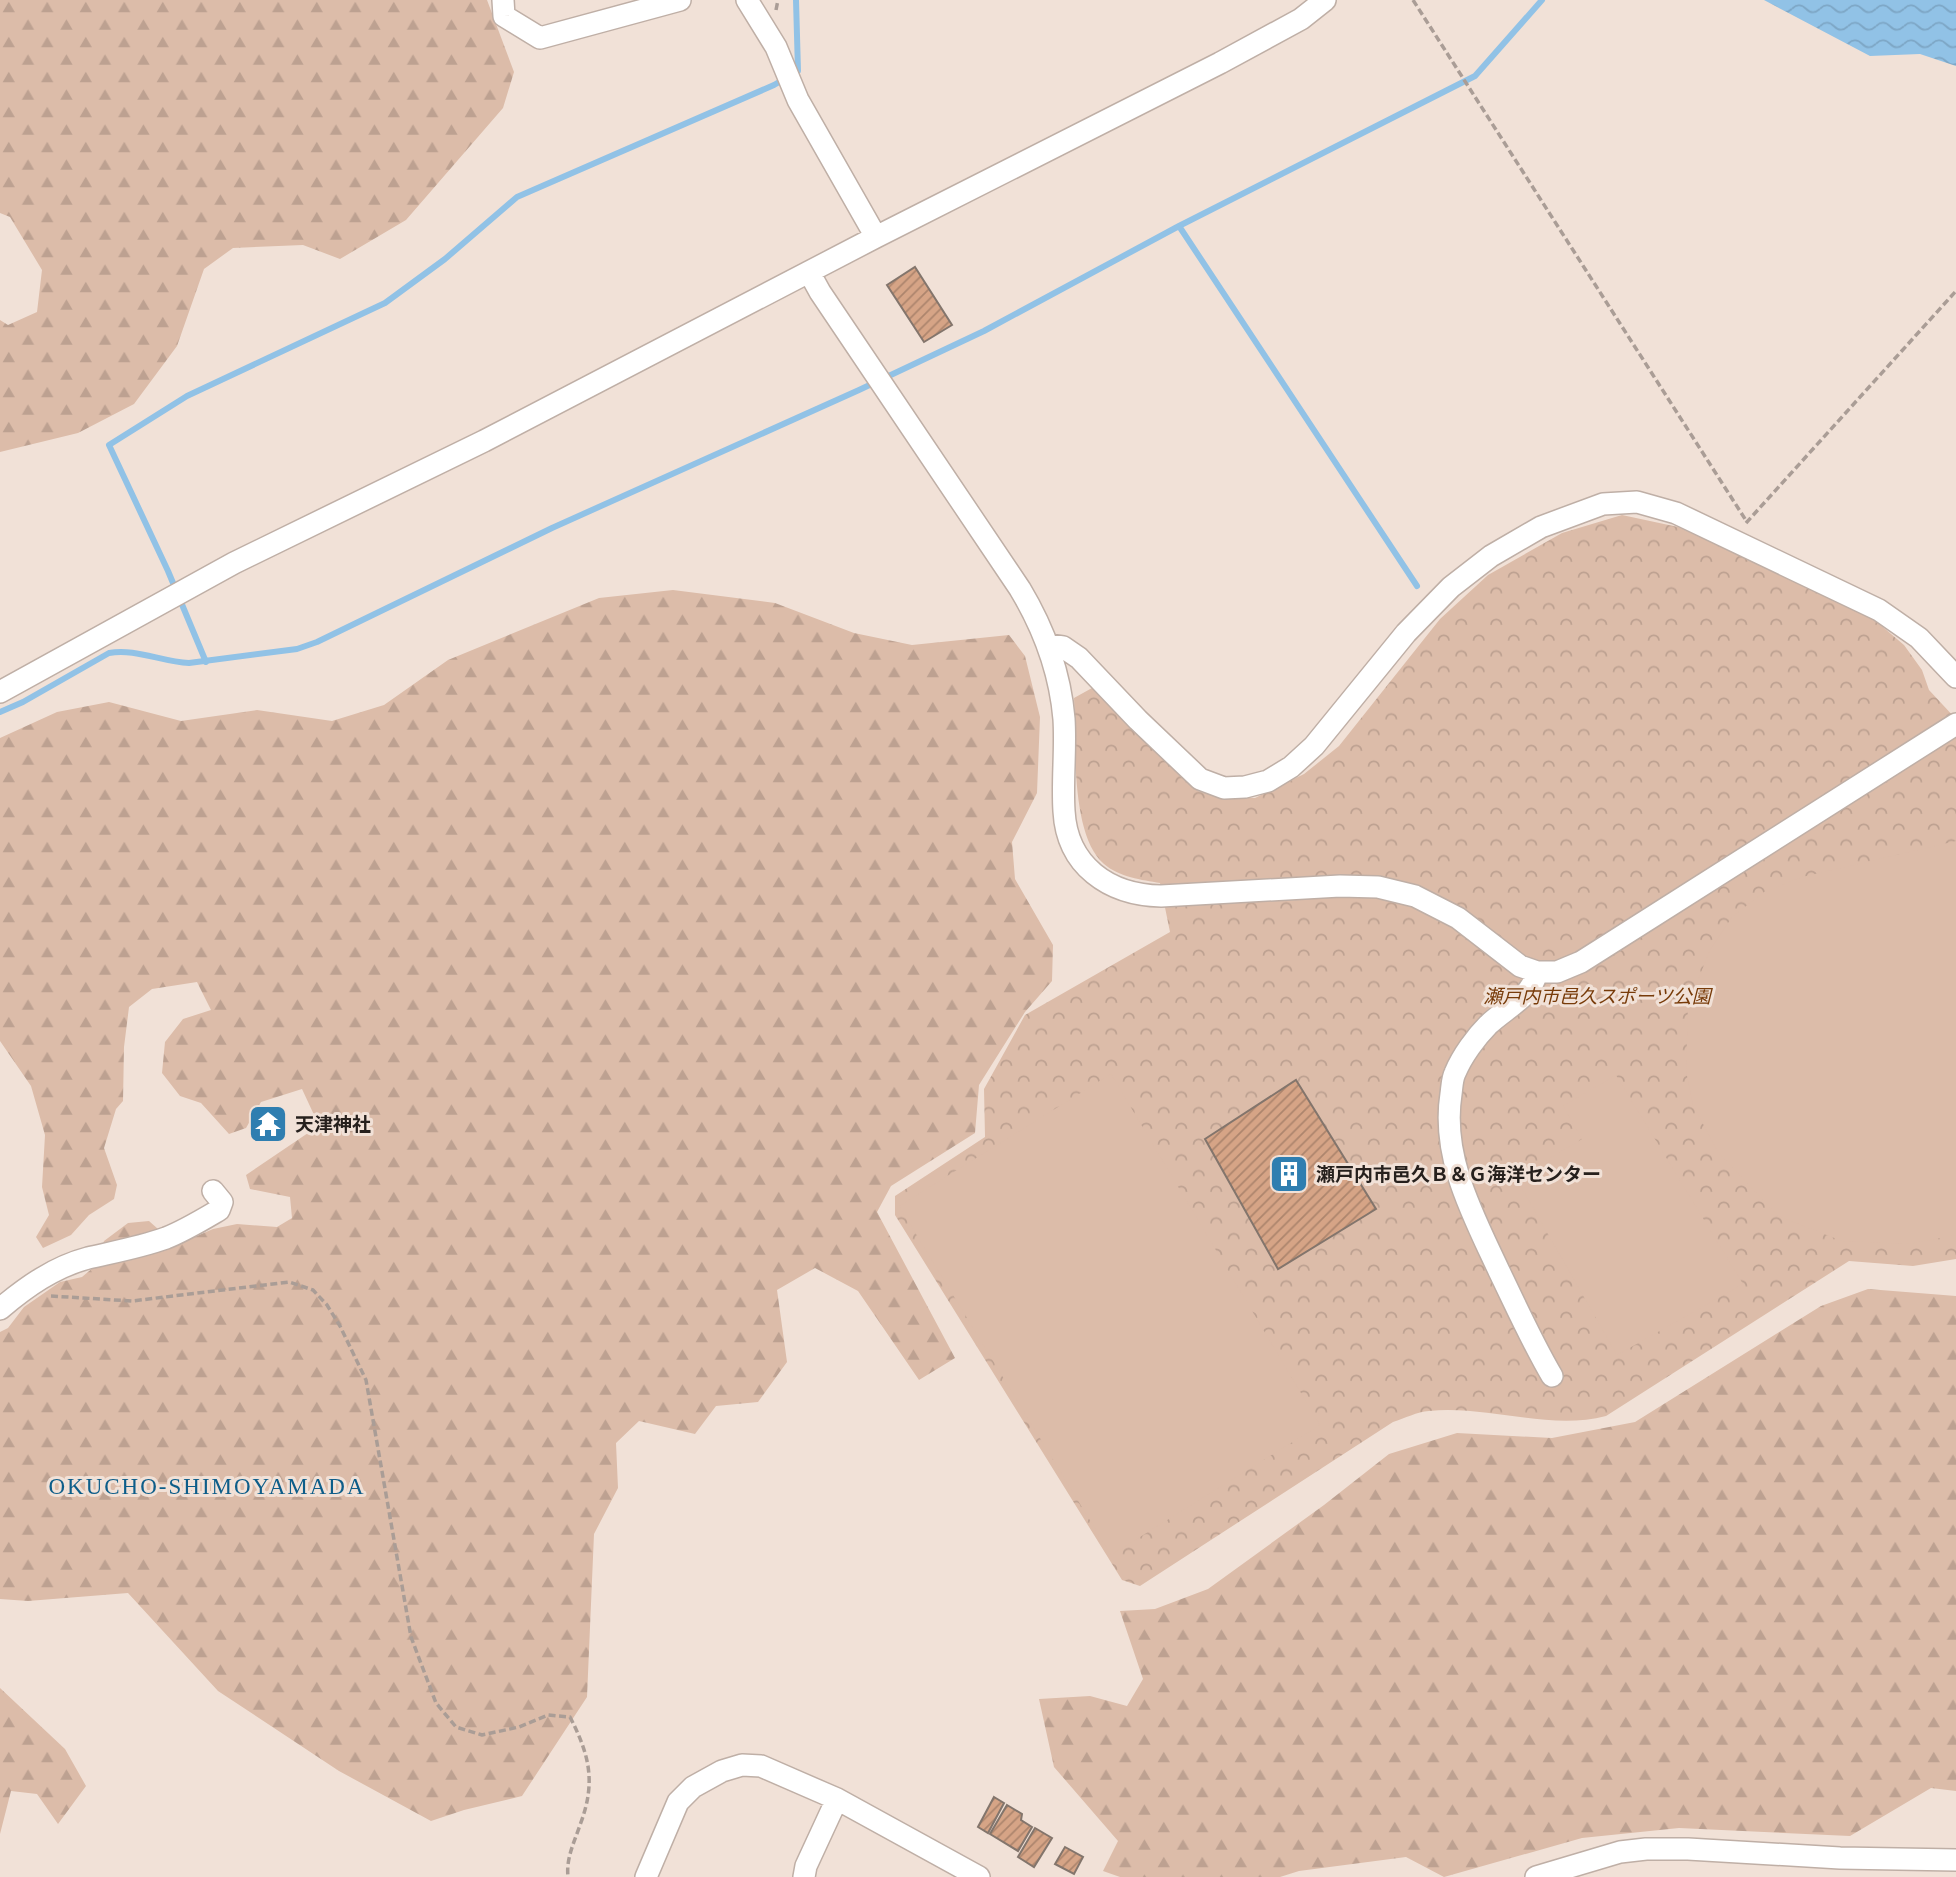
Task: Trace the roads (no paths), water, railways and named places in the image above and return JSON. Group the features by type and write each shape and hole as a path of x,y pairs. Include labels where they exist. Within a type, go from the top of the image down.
{"street":[{"path":"503,0 504,16 540,38 680,0"},
{"path":"747,0 776,47 788,79 876,237"},
{"path":"0,692 234,564 496,435 876,237 1220,63 1301,19 1325,0"},
{"path":"809,272 1039,621 1049,645 1064,719 1064,812 1069,837 1080,859 1096,876 1112,886 1138,896 1340,886 1378,887 1415,896 1458,918 1520,966 1538,972 1557,972 1581,962 1956,724"},
{"path":"1049,645 1063,648 1079,658 1138,720 1200,779 1224,788 1245,788 1268,781 1291,767 1314,746 1406,633 1451,587 1491,556 1541,527 1603,504 1637,502 1676,513 1879,610 1919,638 1956,677"},
{"path":"1538,972 1535,984 1525,996 1489,1024 1476,1038 1454,1073 1448,1111 1451,1151 1469,1206 1532,1341 1552,1376"},
{"path":"0,1309 40,1278 85,1259 132,1249 168,1237 194,1224 219,1210 222,1202 213,1191"},
{"path":"646,1877 678,1802 693,1787 722,1771 742,1765 761,1766 837,1800 979,1877"},
{"path":"803,1877 837,1800"},
{"path":"1536,1877 1620,1852 1646,1849 1840,1858 1956,1860"}],"water":[{"path":"1764,0 1956,0 1956,66 1920,54 1870,56"}],"waterway":[{"path":"206,662 168,571 109,445 187,396 385,303 445,259 517,197 774,85 798,71 796,0"},
{"path":"0,712 23,702 109,653 129,652 189,663 297,649 317,642 552,528 984,331 1179,226 1475,76 1542,0"},
{"path":"1179,226 1417,586"}],"place":[{"name":"天津神社","path":"268,1124"},
{"name":"瀬戸内市邑久Ｂ＆Ｇ海洋センター","path":"1289,1174"}],"district":[{"name":"OKUCHO-SHIMOYAMADA","path":"207,1486"}],"park label":[{"name":"瀬戸内市邑久スポーツ公園","path":"1597,996"}]}
